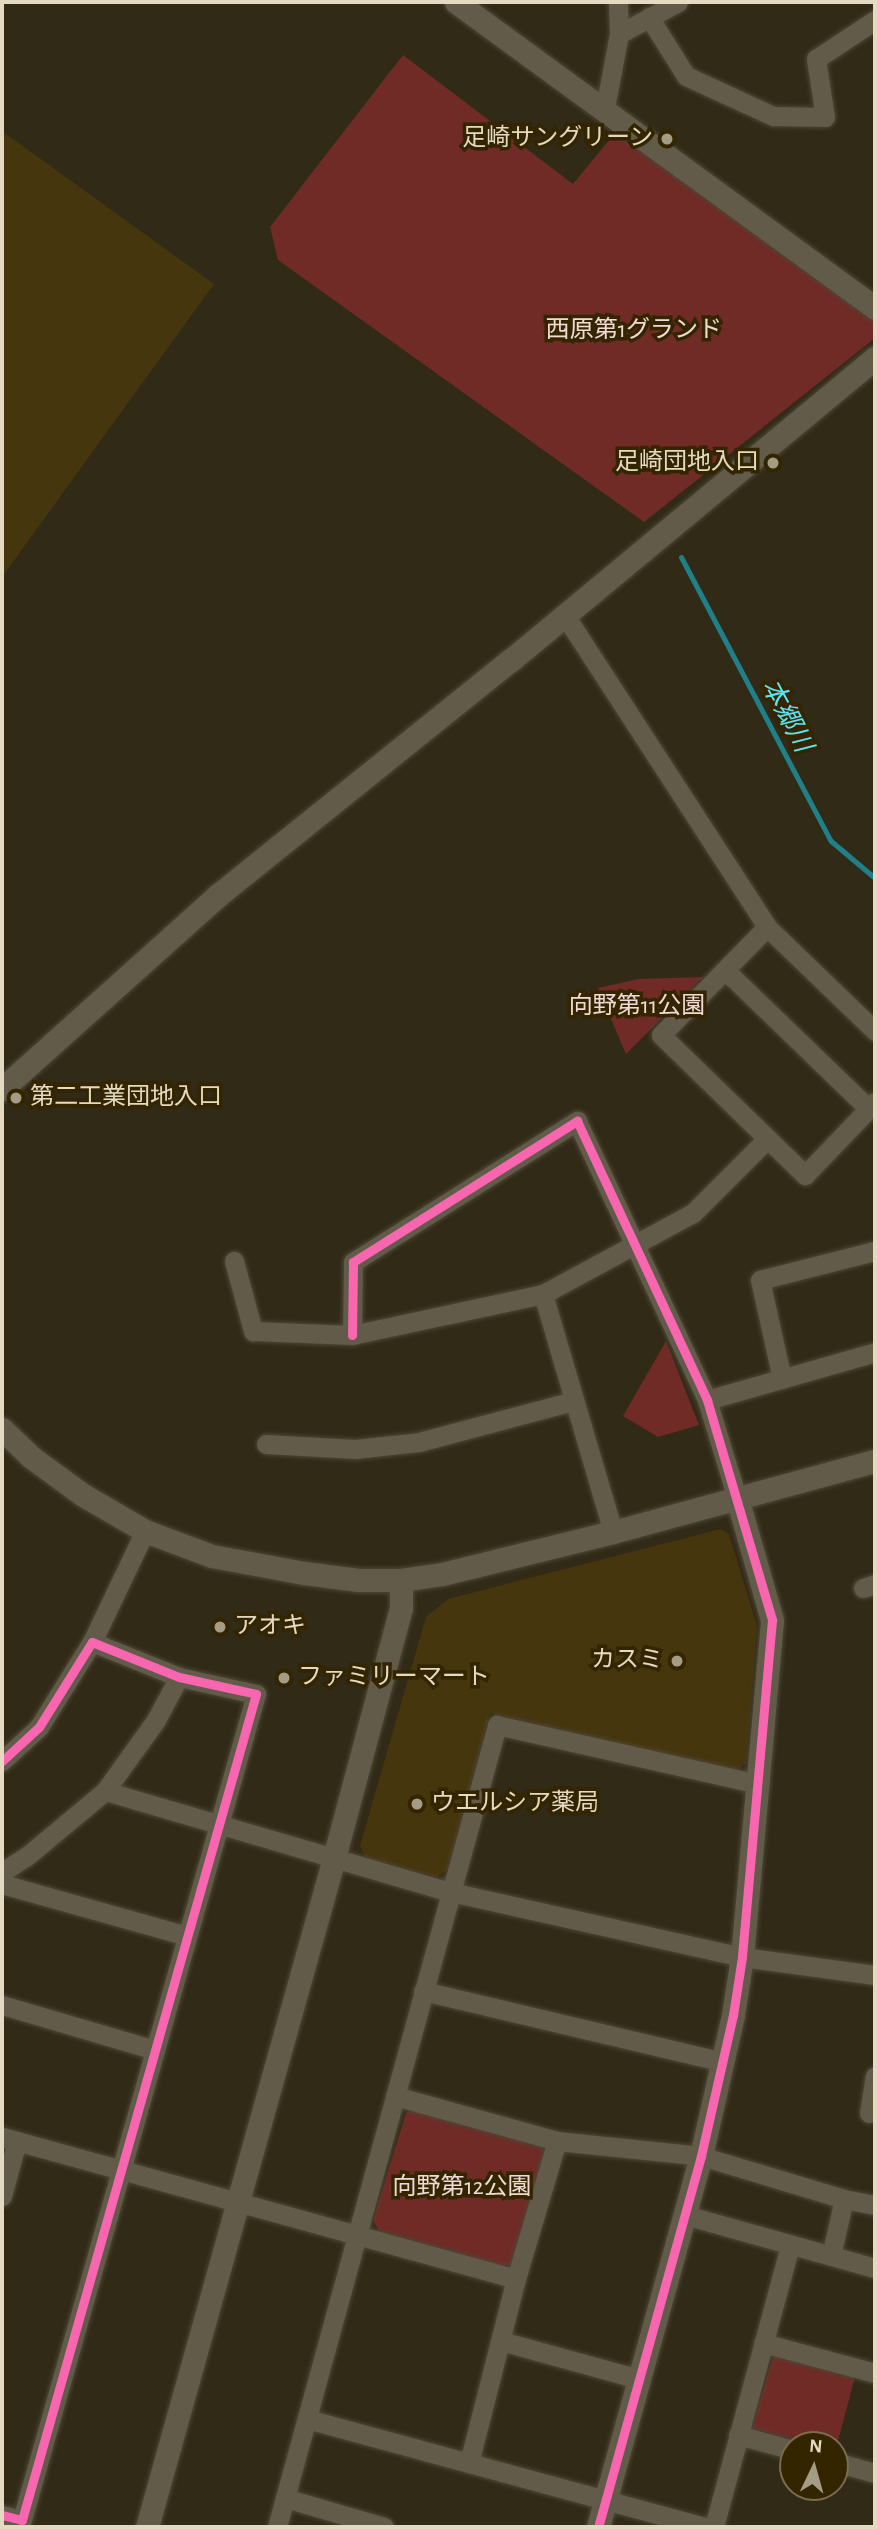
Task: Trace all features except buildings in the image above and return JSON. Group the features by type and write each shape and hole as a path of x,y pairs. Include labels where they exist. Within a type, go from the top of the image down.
{"street":[{"path":"456,2 605,108 875,308"},
{"path":"605,108 619,34 618,2"},
{"path":"619,34 678,2"},
{"path":"649,17 687,76 773,117 825,117 816,59 875,20"},
{"path":"2,1089 217,896 875,358"},
{"path":"564,614 767,927 875,1031"},
{"path":"725,970 872,1105 805,1175 661,1035 767,927"},
{"path":"352,1335 353,1262 577,1121 708,1400 772,1620 742,1957 723,2062 701,2156 598,2527"},
{"path":"234,1261 253,1331 352,1335 543,1294 634,1242 693,1213 767,1139"},
{"path":"782,1379 760,1280 875,1251"},
{"path":"543,1294 613,1532"},
{"path":"708,1400 875,1352"},
{"path":"266,1444 355,1449 419,1442 573,1401"},
{"path":"2,1429 31,1457 83,1495 145,1531 212,1556 257,1565 304,1573 401,1580 442,1574 613,1532 875,1461"},
{"path":"2,1762 39,1727 92,1642 145,1531"},
{"path":"147,2527 334,1858 401,1608 401,1580"},
{"path":"2,2515 22,2520 256,1694 178,1677 92,1642"},
{"path":"2,1872 27,1856 105,1791 156,1720 178,1677"},
{"path":"277,2527 496,1725 759,1784"},
{"path":"105,1791 451,1892 742,1957 875,1975"},
{"path":"2,1884 187,1936"},
{"path":"424,1991 723,2062"},
{"path":"2,2005 155,2050"},
{"path":"869,2113 875,2076"},
{"path":"396,2096 557,2141 701,2156 844,2199 875,2205"},
{"path":"2,2196 9,2139 516,2279"},
{"path":"469,2463 516,2279 557,2141"},
{"path":"831,2256 844,2199"},
{"path":"685,2215 875,2268"},
{"path":"714,2527 790,2245"},
{"path":"500,2341 639,2379"},
{"path":"763,2343 875,2373"},
{"path":"307,2419 704,2527"},
{"path":"738,2435 779,2446"},
{"path":"849,2466 875,2473"},
{"path":"285,2498 384,2527"}],"shaded area":[{"path":"2,131 214,284 2,577"},
{"path":"721,1529 729,1534 757,1626 746,1763 736,1771 490,1713 447,1870 437,1877 366,1858 360,1846 426,1617 448,1599"}],"green space":[{"name":"西原第1グランド","path":"403,55 573,184 616,132 875,322 875,338 644,522 278,260 270,227"},
{"name":"向野第11公園","path":"703,977 626,1054 598,988 638,979"},
{"path":"666,1341 699,1425 658,1437 623,1416"},
{"name":"向野第12公園","path":"414,2107 542,2144 549,2156 517,2263 503,2266 379,2231 373,2220 406,2113"},
{"path":"773,2356 855,2377 841,2431 779,2431 779,2436 752,2428"}],"waterway":[{"name":"本郷川","path":"681,557 831,841 875,878"}],"cycle path":[{"path":"352,1335 353,1262 577,1121 707,1400 772,1620 742,1957 733,2015 701,2156 598,2527"},
{"path":"2,1761 39,1727 92,1642 179,1677 256,1694 22,2520 2,2515"}],"place":[{"name":"足崎サングリーン","path":"667,139"},
{"name":"足崎団地入口","path":"773,463"},
{"name":"第二工業団地入口","path":"16,1098"},
{"name":"アオキ","path":"220,1627"},
{"name":"カスミ","path":"677,1661"},
{"name":"ファミリーマート","path":"284,1678"},
{"name":"ウエルシア薬局","path":"417,1804"}]}
